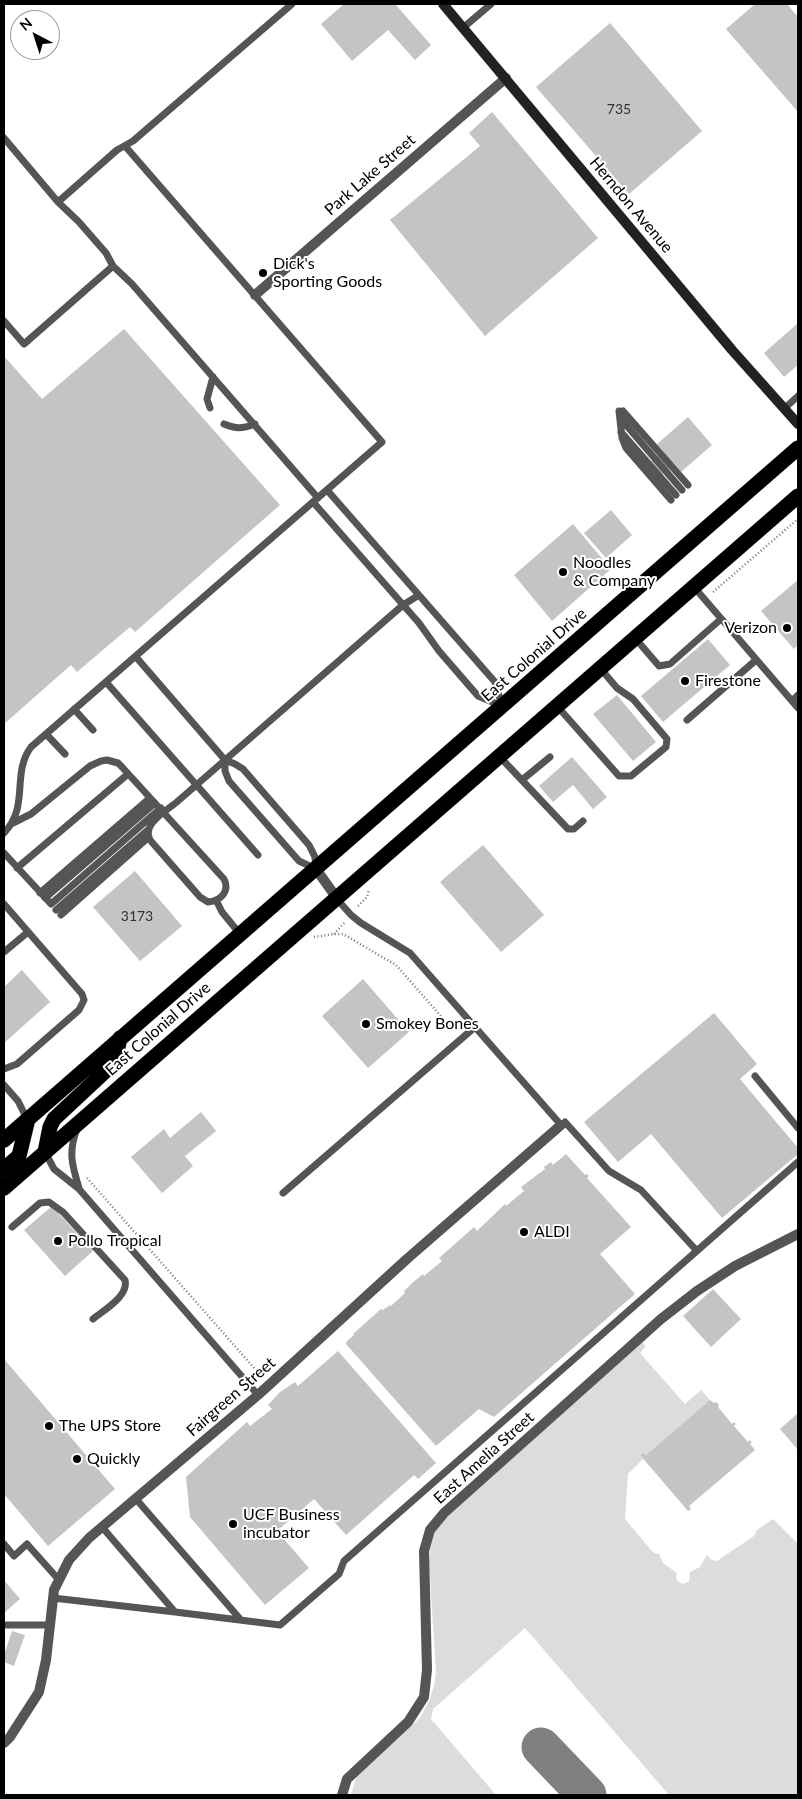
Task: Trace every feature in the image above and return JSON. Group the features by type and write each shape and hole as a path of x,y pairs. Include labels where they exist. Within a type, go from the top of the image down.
{"highway":[{"name":"East Colonial Drive","path":"4,1140 798,448"},
{"name":"East Colonial Drive","path":"4,1188 798,496"},
{"path":"45,1152 50,1127 54,1120 113,1064 120,1038"},
{"path":"4,1169 19,1156 28,1119"}],"street":[{"name":"Herndon Avenue","path":"443,4 732,350 798,424"},
{"name":"Park Lake Street","path":"255,295 506,78"},
{"path":"316,869 336,897"},
{"name":"Fairgreen Street","path":"4,1743 10,1737 39,1692 46,1660 54,1590 69,1560 89,1538 258,1395 408,1258 563,1124"},
{"name":"East Amelia Street","path":"342,1795 347,1779 408,1722 424,1697 427,1670 424,1551 430,1530 444,1513 606,1370 656,1323 697,1291 735,1266 798,1234"}],"lane":[{"path":"58,202 117,150 125,146 292,4"},
{"path":"464,27 491,4"},
{"path":"4,138 58,202 106,252 113,266 132,284 255,424 439,651 478,696 502,706"},
{"path":"4,834 13,823 18,808 24,759 31,747 382,442 125,146"},
{"path":"4,321 24,344 113,266"},
{"path":"210,408 207,399 213,376"},
{"path":"785,408 798,396"},
{"path":"674,498 626,448 621,431 620,413 685,488"},
{"path":"224,424 235,429 243,429 255,424"},
{"path":"327,490 495,682 502,706"},
{"path":"694,587 798,708"},
{"path":"51,904 158,805 197,785 403,605 419,595"},
{"path":"635,638 659,666 670,664 721,619"},
{"path":"136,656 225,760 243,770 308,845 315,857 316,869 299,861 229,780 225,771 225,760"},
{"path":"687,720 756,660"},
{"path":"557,706 619,776 631,776 666,746 668,739 633,699 617,688 600,668"},
{"path":"106,682 258,855"},
{"path":"792,701 798,695"},
{"path":"74,709 93,730"},
{"path":"46,734 65,754"},
{"path":"499,756 568,829 574,829 583,821"},
{"path":"522,780 550,757"},
{"path":"13,823 31,814 95,763 113,761 118,763 158,805 224,879 226,888 224,893 216,900 208,902 200,897 148,834"},
{"path":"17,868 128,774"},
{"path":"51,904 148,834 158,805"},
{"path":"51,904 158,805"},
{"path":"4,853 51,904"},
{"path":"336,897 351,915 361,923 410,953 563,1124 608,1171 641,1190 697,1251"},
{"path":"216,900 222,912 241,934"},
{"path":"4,904 82,994 83,1004 79,1010 17,1064 4,1069"},
{"path":"4,952 28,932"},
{"path":"283,1193 475,1027"},
{"path":"755,1076 798,1128"},
{"path":"4,1085 18,1102 28,1119"},
{"path":"79,1189 72,1166 71,1154 72,1143 80,1121"},
{"path":"45,1152 54,1169 79,1189 258,1395"},
{"path":"54,1598 280,1624 339,1574 344,1561 798,1162"},
{"path":"12,1227 40,1203 49,1202 63,1212 125,1280 125,1289 121,1295 93,1319"},
{"path":"136,1499 241,1620"},
{"path":"102,1527 175,1612"},
{"path":"4,1544 14,1556 27,1544 59,1580"},
{"path":"4,1625 50,1625"}],"path":[{"path":"716,590 798,519"},
{"path":"313,938 344,934 396,965 454,1031"},
{"path":"82,1172 269,1385"}],"shaded area":[{"path":"642,1342 645,1347 640,1353 685,1404 701,1390 710,1400 646,1455 643,1453 640,1455 643,1459 628,1474 625,1519 652,1551 659,1554 663,1563 677,1573 676,1579 682,1584 689,1582 690,1572 700,1567 707,1555 712,1560 717,1561 754,1536 757,1530 773,1519 798,1544 798,1795 669,1795 525,1628 433,1709 431,1719 496,1795 351,1795 357,1774 420,1718 434,1686 436,1672 429,1562 430,1547 436,1527"}],"building":[{"path":"344,4 395,4 431,45 415,60 388,30 352,61 321,24"},
{"path":"755,4 787,4 798,17 798,112 726,29"},
{"path":"610,23 702,131 629,194 536,87"},
{"path":"492,112 598,238 485,336 390,220 480,146 469,133"},
{"path":"798,323 798,365 784,377 764,353"},
{"path":"124,329 280,505 135,632 130,627 77,672 71,665 4,724 4,356 42,399"},
{"path":"688,417 712,445 681,472 674,464 659,477 648,464 663,451 657,444"},
{"name":"Noodles & Company","path":"611,510 632,535 606,558 584,533"},
{"name":"Noodles & Company","path":"573,524 611,569 552,621 514,575"},
{"name":"Verizon","path":"798,580 798,645 794,649 761,611"},
{"name":"Firestone","path":"708,639 730,665 663,722 641,696"},
{"path":"617,695 656,742 633,761 593,714"},
{"path":"572,757 607,797 593,809 573,785 553,802 539,786"},
{"path":"483,845 544,915 501,952 440,882"},
{"path":"135,871 182,926 140,961 93,907"},
{"path":"22,970 50,1002 4,1043 4,987"},
{"name":"Smokey Bones","path":"363,979 409,1032 368,1068 322,1016"},
{"path":"714,1013 757,1064 740,1079 798,1148 798,1154 722,1218 651,1134 618,1162 584,1122"},
{"path":"201,1112 216,1131 185,1156 193,1166 162,1193 131,1157 164,1129 170,1138"},
{"path":"566,1154 585,1175 589,1176 587,1178 631,1227 600,1254 635,1294 494,1417 479,1409 436,1446 346,1344 347,1341 381,1309 383,1310 391,1306 405,1293 404,1291 411,1284 442,1261 439,1258 474,1227 477,1231 505,1204 506,1206 524,1191 521,1187 545,1169 544,1167 551,1162 553,1165"},
{"name":"Pollo Tropical","path":"52,1206 93,1251 65,1276 24,1230"},
{"path":"713,1289 741,1319 711,1347 683,1316"},
{"path":"338,1351 436,1463 418,1479 414,1475 346,1535 314,1499 277,1531 309,1568 265,1605 190,1517 186,1477 247,1422 250,1426 272,1409 268,1405 280,1392 295,1382 298,1386"},
{"path":"4,1359 115,1489 48,1546 4,1494"},
{"path":"710,1400 719,1405 718,1407 732,1424 734,1422 736,1424 734,1426 748,1442 750,1440 752,1443 750,1444 755,1450 689,1506 691,1509 688,1511 640,1455 643,1453 646,1455"},
{"path":"798,1413 798,1450 780,1429"},
{"path":"4,1580 20,1599 4,1613"},
{"path":"12,1631 25,1635 14,1666 4,1662 4,1655"}],"taxiway":[{"path":"541,1747 587,1795"}],"place":[{"name":"Dick's Sporting Goods","path":"263,273"},
{"name":"Noodles & Company","path":"563,572"},
{"name":"Verizon","path":"787,628"},
{"name":"Firestone","path":"685,681"},
{"name":"Smokey Bones","path":"366,1024"},
{"name":"ALDI","path":"524,1232"},
{"name":"Pollo Tropical","path":"58,1241"},
{"name":"The UPS Store","path":"49,1426"},
{"name":"Quickly","path":"77,1459"},
{"name":"UCF Business incubator","path":"233,1524"}]}
